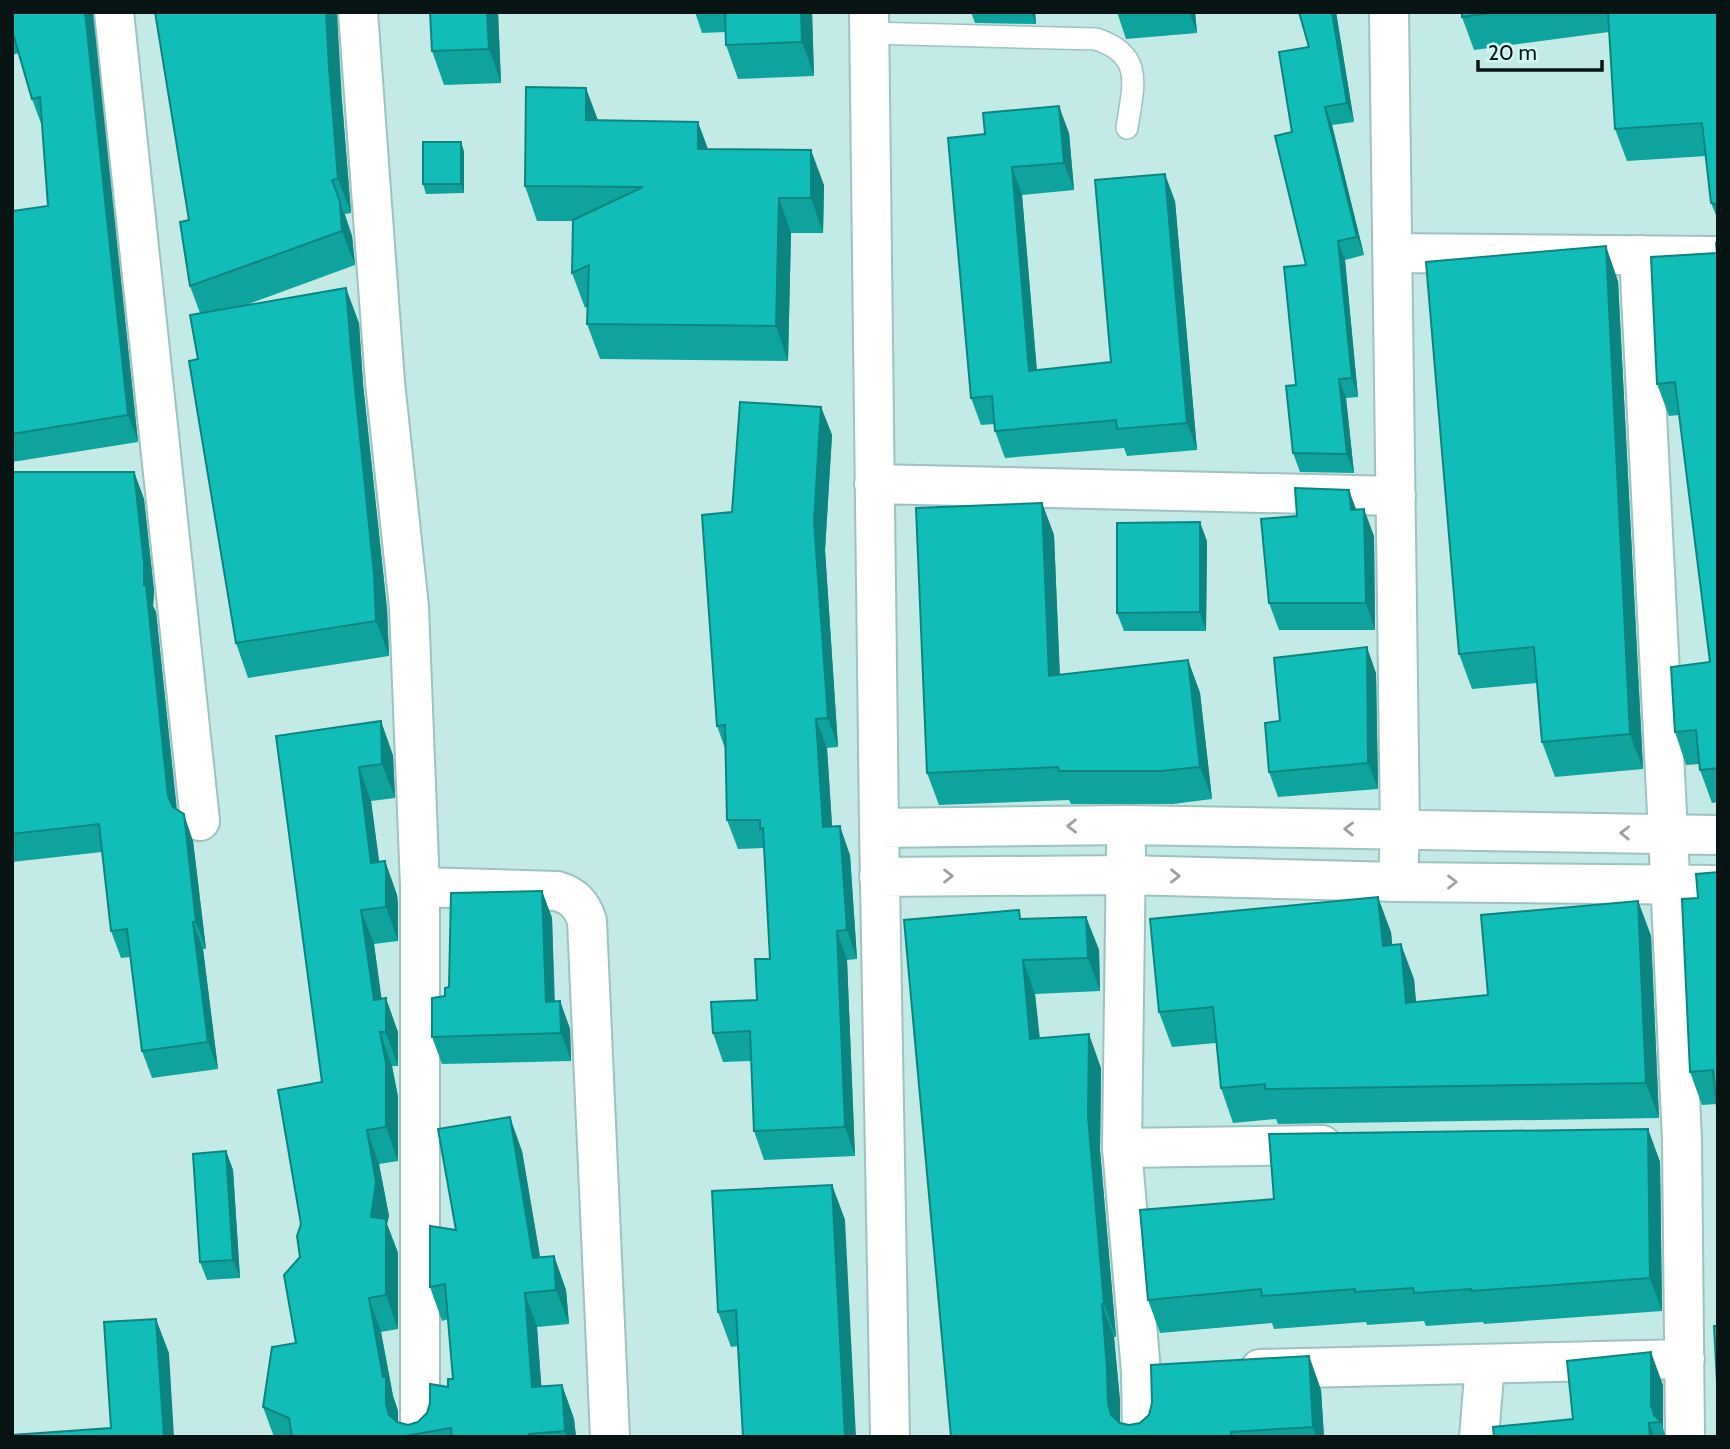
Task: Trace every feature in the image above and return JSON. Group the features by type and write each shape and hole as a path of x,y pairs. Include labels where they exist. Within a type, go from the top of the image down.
{"street":[{"path":"114,12 200,821"},
{"path":"358,12 385,382 409,607 420,887 421,1437"},
{"path":"1390,12 1400,830 1398,882"},
{"path":"869,23 878,828 890,1437"},
{"path":"1393,253 1718,256"},
{"path":"1639,255 1670,884 1668,1140 1685,1359 1685,1437"},
{"path":"874,484 1396,496"},
{"path":"878,828 1127,825 1718,835"},
{"path":"1127,825 1122,1148 1154,1372 1142,1437"},
{"path":"879,877 1125,875 1398,882 1718,885"},
{"path":"420,887 557,891 568,894 577,901 587,921 610,1437"},
{"path":"1122,1148 1354,1145"},
{"path":"1223,1370 1685,1359"},
{"path":"1479,1437 1485,1364"}],"lane":[{"path":"869,23 1096,39 1111,44 1124,54 1133,74 1128,128"}],"building":[{"path":"12,12 85,12 128,415 12,434 12,211 48,206 40,97 32,99 12,30"},
{"path":"155,12 326,12 338,179 332,180 340,202 342,231 190,286 180,222 189,220"},
{"path":"430,12 487,12 489,49 432,51"},
{"path":"725,12 801,12 802,42 726,45"},
{"path":"1299,12 1332,12 1347,103 1325,107 1357,237 1338,241 1352,378 1339,379 1347,454 1293,453 1286,386 1296,385 1284,267 1306,265 1275,136 1292,132 1279,52 1309,47"},
{"path":"1462,12 1498,12 1462,17"},
{"path":"1608,12 1718,12 1718,205 1711,203 1702,123 1615,129"},
{"path":"526,87 586,88 586,120 698,122 698,149 811,150 811,198 779,198 776,326 587,324 589,265 572,273 573,220 643,187 525,186"},
{"path":"1059,106 1064,163 1012,167 1029,371 1111,362 1095,180 1165,174 1187,423 1117,429 1116,420 995,431 992,396 971,398 948,138 985,134 983,113"},
{"path":"423,142 461,142 461,184 423,184"},
{"path":"1718,241 1718,768 1700,770 1696,730 1675,732 1671,667 1710,662 1675,382 1657,384 1651,257 1717,253"},
{"path":"1606,246 1630,734 1542,742 1534,647 1459,654 1426,262"},
{"path":"346,288 374,574 376,621 236,643 189,361 198,359 190,315"},
{"path":"740,402 821,407 814,521 828,718 816,719 823,827 840,826 847,930 837,931 845,1127 754,1131 750,1031 713,1033 711,1002 757,1000 755,959 770,959 763,828 760,829 760,820 727,820 725,725 717,726 702,515 732,512"},
{"path":"12,472 134,472 168,796 173,807 184,814 196,922 193,922 208,1042 142,1051 127,929 111,931 99,824 12,834"},
{"path":"1295,488 1349,490 1351,510 1364,509 1366,603 1269,603 1261,519 1297,516"},
{"path":"1042,503 1049,676 1188,660 1200,767 1161,771 1059,771 1058,767 927,773 916,508"},
{"path":"1200,522 1200,612 1117,613 1117,523"},
{"path":"1367,647 1368,763 1269,772 1265,723 1280,721 1274,658"},
{"path":"381,721 382,764 359,767 371,863 385,861 386,870 386,907 361,910 374,1000 386,998 386,1032 380,1032 386,1063 386,1127 367,1130 376,1182 371,1217 386,1219 386,1295 369,1298 383,1377 386,1377 386,1404 389,1415 397,1422 408,1425 418,1422 427,1413 430,1384 448,1387 448,1379 453,1379 445,1284 430,1287 430,1226 456,1230 438,1129 510,1117 533,1258 554,1256 556,1290 525,1293 532,1387 562,1385 565,1431 529,1434 530,1437 452,1437 451,1428 399,1437 292,1437 289,1418 263,1407 272,1347 296,1343 284,1275 300,1257 297,1236 301,1224 278,1090 322,1082 276,736"},
{"path":"1718,872 1718,1117 1713,1070 1690,1072 1682,899 1698,898 1696,874"},
{"path":"542,891 546,1002 560,1001 561,1033 432,1037 432,998 445,996 445,988 449,987 451,893"},
{"path":"1378,897 1383,946 1401,944 1406,1003 1488,995 1481,915 1638,901 1646,1083 1265,1089 1265,1084 1221,1088 1213,1007 1159,1012 1150,919"},
{"path":"1019,910 1020,919 1086,917 1088,958 1023,960 1030,1039 1089,1034 1088,1116 1104,1304 1108,1404 1111,1415 1120,1423 1129,1425 1140,1423 1149,1415 1152,1403 1151,1365 1309,1356 1313,1427 1231,1432 1231,1437 951,1437 904,920"},
{"path":"1648,1129 1650,1278 1414,1293 1413,1288 1355,1292 1355,1289 1262,1296 1261,1289 1148,1300 1140,1210 1274,1199 1269,1134"},
{"path":"226,1151 233,1260 200,1262 193,1154"},
{"path":"832,1185 845,1437 743,1437 736,1310 718,1312 712,1191"},
{"path":"156,1319 164,1437 12,1437 111,1428 104,1322"},
{"path":"1714,1326 1718,1326 1718,1401"},
{"path":"1651,1352 1651,1405 1654,1415 1661,1422 1649,1423 1650,1437 1494,1437 1493,1427 1573,1419 1567,1361"}]}
